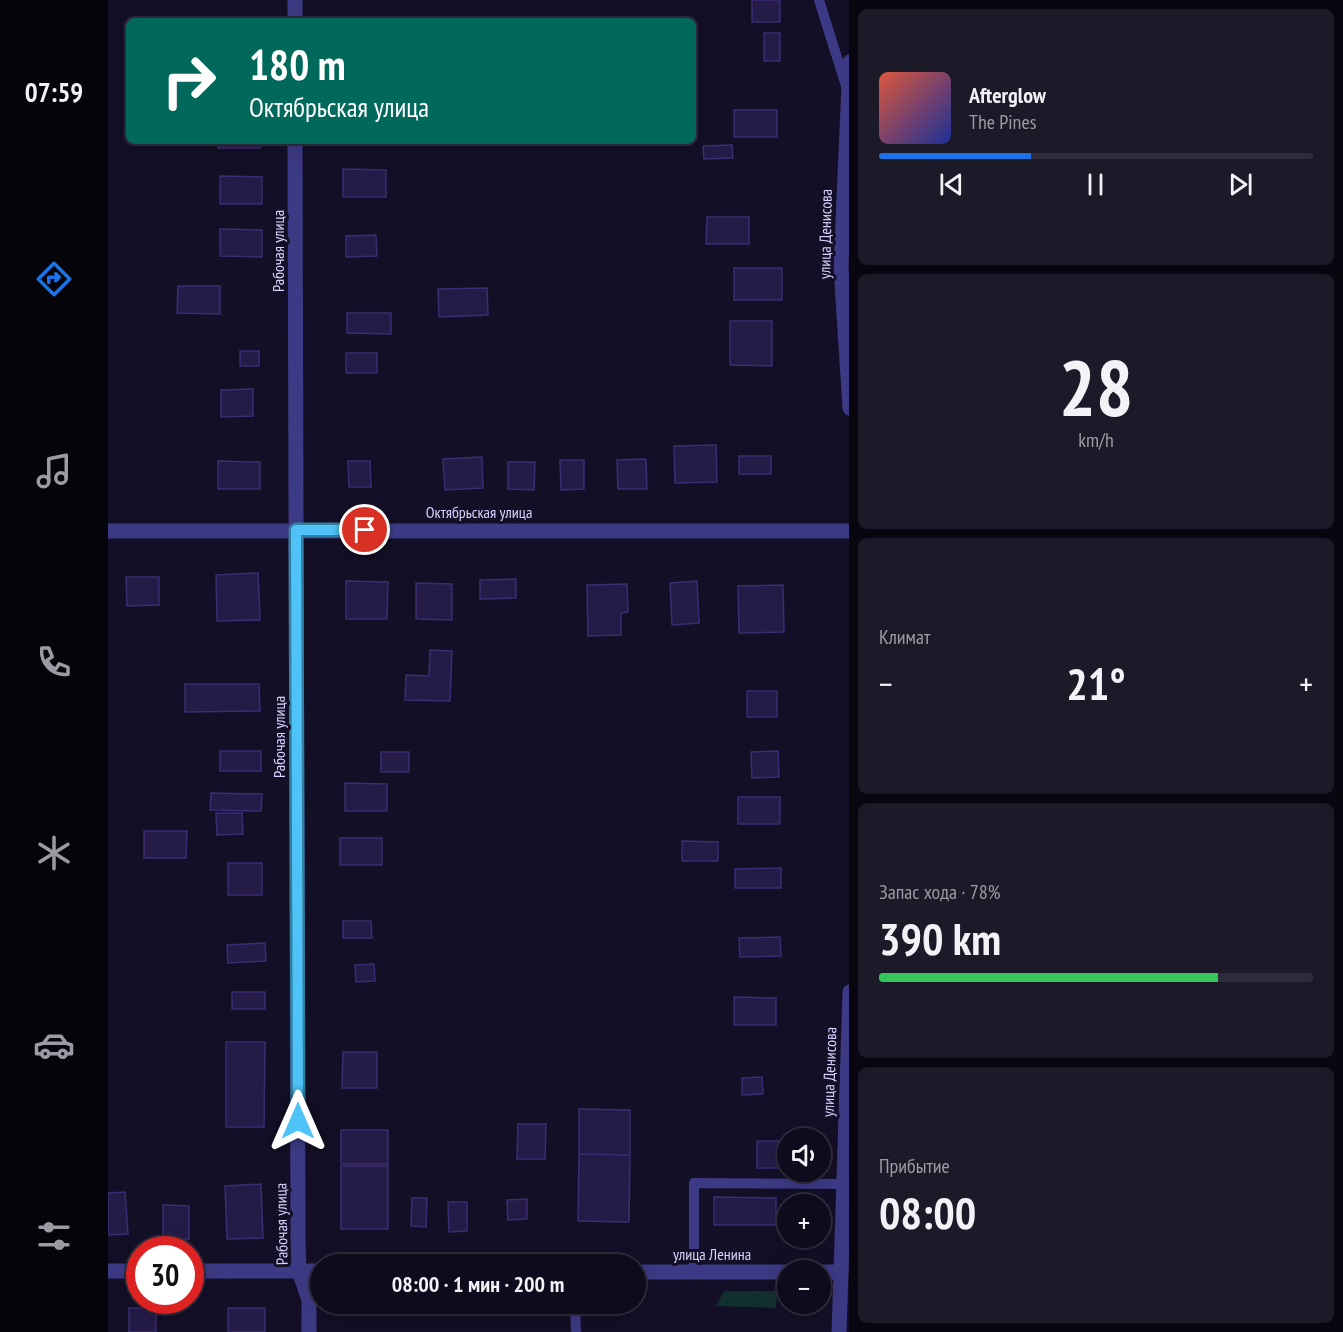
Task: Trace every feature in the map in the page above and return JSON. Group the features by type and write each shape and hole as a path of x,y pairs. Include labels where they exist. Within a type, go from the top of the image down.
{"street":[{"path":"295,0 295,18"},
{"name":"улица Денисова","path":"849,62 841,267 849,408"},
{"name":"Рабочая улица","path":"295,144 299,1271 309,1300 309,1332"},
{"name":"Октябрьская улица","path":"108,531 849,531"},
{"name":"улица Денисова","path":"839,1332 845,1294 841,1272 845,1252 844,1184 849,992"},
{"path":"108,1271 126,1271"},
{"path":"204,1271 310,1271"},
{"name":"улица Ленина","path":"646,1272 777,1272"},
{"path":"831,1272 841,1272"}],"lane":[{"path":"819,0 848,90"},
{"path":"694,1272 694,1182 844,1184"},
{"path":"575,1314 576,1332"}],"green space":[{"path":"724,1291 777,1291 776,1308 716,1306"}],"building":[{"path":"752,0 780,0 780,22 752,22"},
{"path":"343,17 380,17 380,18"},
{"path":"764,33 780,33 780,61 764,61"},
{"path":"734,110 777,110 777,137 734,137"},
{"path":"218,144 260,144 260,148 218,148"},
{"path":"732,145 733,158 704,159 703,146"},
{"path":"343,169 386,170 386,197 343,197"},
{"path":"220,176 262,177 262,204 220,204"},
{"path":"707,217 749,217 749,244 706,244"},
{"path":"220,229 262,230 262,257 220,256"},
{"path":"376,235 377,256 346,257 346,236"},
{"path":"734,268 782,268 782,300 734,300"},
{"path":"178,286 220,286 220,314 177,313"},
{"path":"487,288 488,315 439,317 438,289"},
{"path":"347,313 391,313 391,334 347,333"},
{"path":"730,321 772,321 772,366 730,365"},
{"path":"240,351 259,351 259,366 240,366"},
{"path":"346,353 377,353 377,373 346,373"},
{"path":"253,389 253,416 221,417 221,390"},
{"path":"716,445 717,482 675,483 674,446"},
{"path":"739,456 771,456 771,474 739,474"},
{"path":"482,457 483,488 445,490 443,459"},
{"path":"646,459 647,489 618,489 617,460"},
{"path":"560,460 584,460 584,489 561,490"},
{"path":"218,461 260,462 260,489 218,489"},
{"path":"348,461 370,461 371,487 349,487"},
{"path":"508,462 535,462 534,490 508,489"},
{"path":"258,573 260,620 217,621 216,575"},
{"path":"126,577 159,577 159,605 127,606"},
{"path":"516,579 516,598 480,599 480,580"},
{"path":"346,581 388,582 387,619 346,619"},
{"path":"697,581 699,623 672,625 670,583"},
{"path":"416,583 452,584 452,620 416,619"},
{"path":"627,584 628,612 621,613 621,635 588,636 587,585"},
{"path":"783,585 784,632 739,633 738,586"},
{"path":"430,650 452,651 450,701 405,700 406,675 429,676"},
{"path":"185,684 259,684 260,711 185,712"},
{"path":"747,691 777,691 777,717 747,717"},
{"path":"220,751 261,751 261,771 220,771"},
{"path":"778,751 779,777 752,778 751,752"},
{"path":"381,752 409,752 409,772 381,772"},
{"path":"345,783 387,784 387,811 345,811"},
{"path":"211,793 262,794 261,811 210,810"},
{"path":"738,797 780,797 780,824 738,824"},
{"path":"216,813 242,813 243,834 217,835"},
{"path":"144,831 187,831 186,858 144,858"},
{"path":"340,838 382,838 382,865 340,865"},
{"path":"682,841 718,842 718,861 682,861"},
{"path":"228,863 262,863 262,895 228,895"},
{"path":"781,868 781,888 735,888 735,869"},
{"path":"343,921 371,921 372,938 343,938"},
{"path":"780,937 781,956 740,957 739,938"},
{"path":"265,943 266,961 228,963 227,945"},
{"path":"374,964 375,981 356,982 355,965"},
{"path":"232,992 265,992 265,1009 232,1009"},
{"path":"734,997 776,998 776,1025 734,1025"},
{"path":"226,1042 265,1042 264,1127 226,1127"},
{"path":"343,1052 377,1052 377,1088 342,1088"},
{"path":"762,1077 763,1094 742,1095 742,1078"},
{"path":"579,1109 630,1110 630,1155 579,1154"},
{"path":"518,1124 546,1124 545,1159 517,1159"},
{"path":"341,1130 388,1130 388,1164 341,1164"},
{"path":"757,1141 777,1141 777,1168 757,1168"},
{"path":"579,1154 630,1155 629,1222 578,1221"},
{"path":"341,1166 388,1166 388,1229 341,1229"},
{"path":"261,1184 263,1238 227,1239 225,1186"},
{"path":"125,1192 128,1234 108,1235 108,1193"},
{"path":"714,1197 776,1198 776,1225 714,1225"},
{"path":"412,1198 427,1198 426,1227 411,1226"},
{"path":"527,1199 527,1219 508,1220 507,1200"},
{"path":"448,1202 467,1202 467,1231 449,1232"},
{"path":"163,1205 189,1206 189,1236 163,1236"},
{"path":"228,1308 265,1308 265,1332 228,1332"},
{"path":"129,1314 156,1314 156,1332 129,1332"}],"route":[{"path":"298,1121 296,530 365,530"}]}
